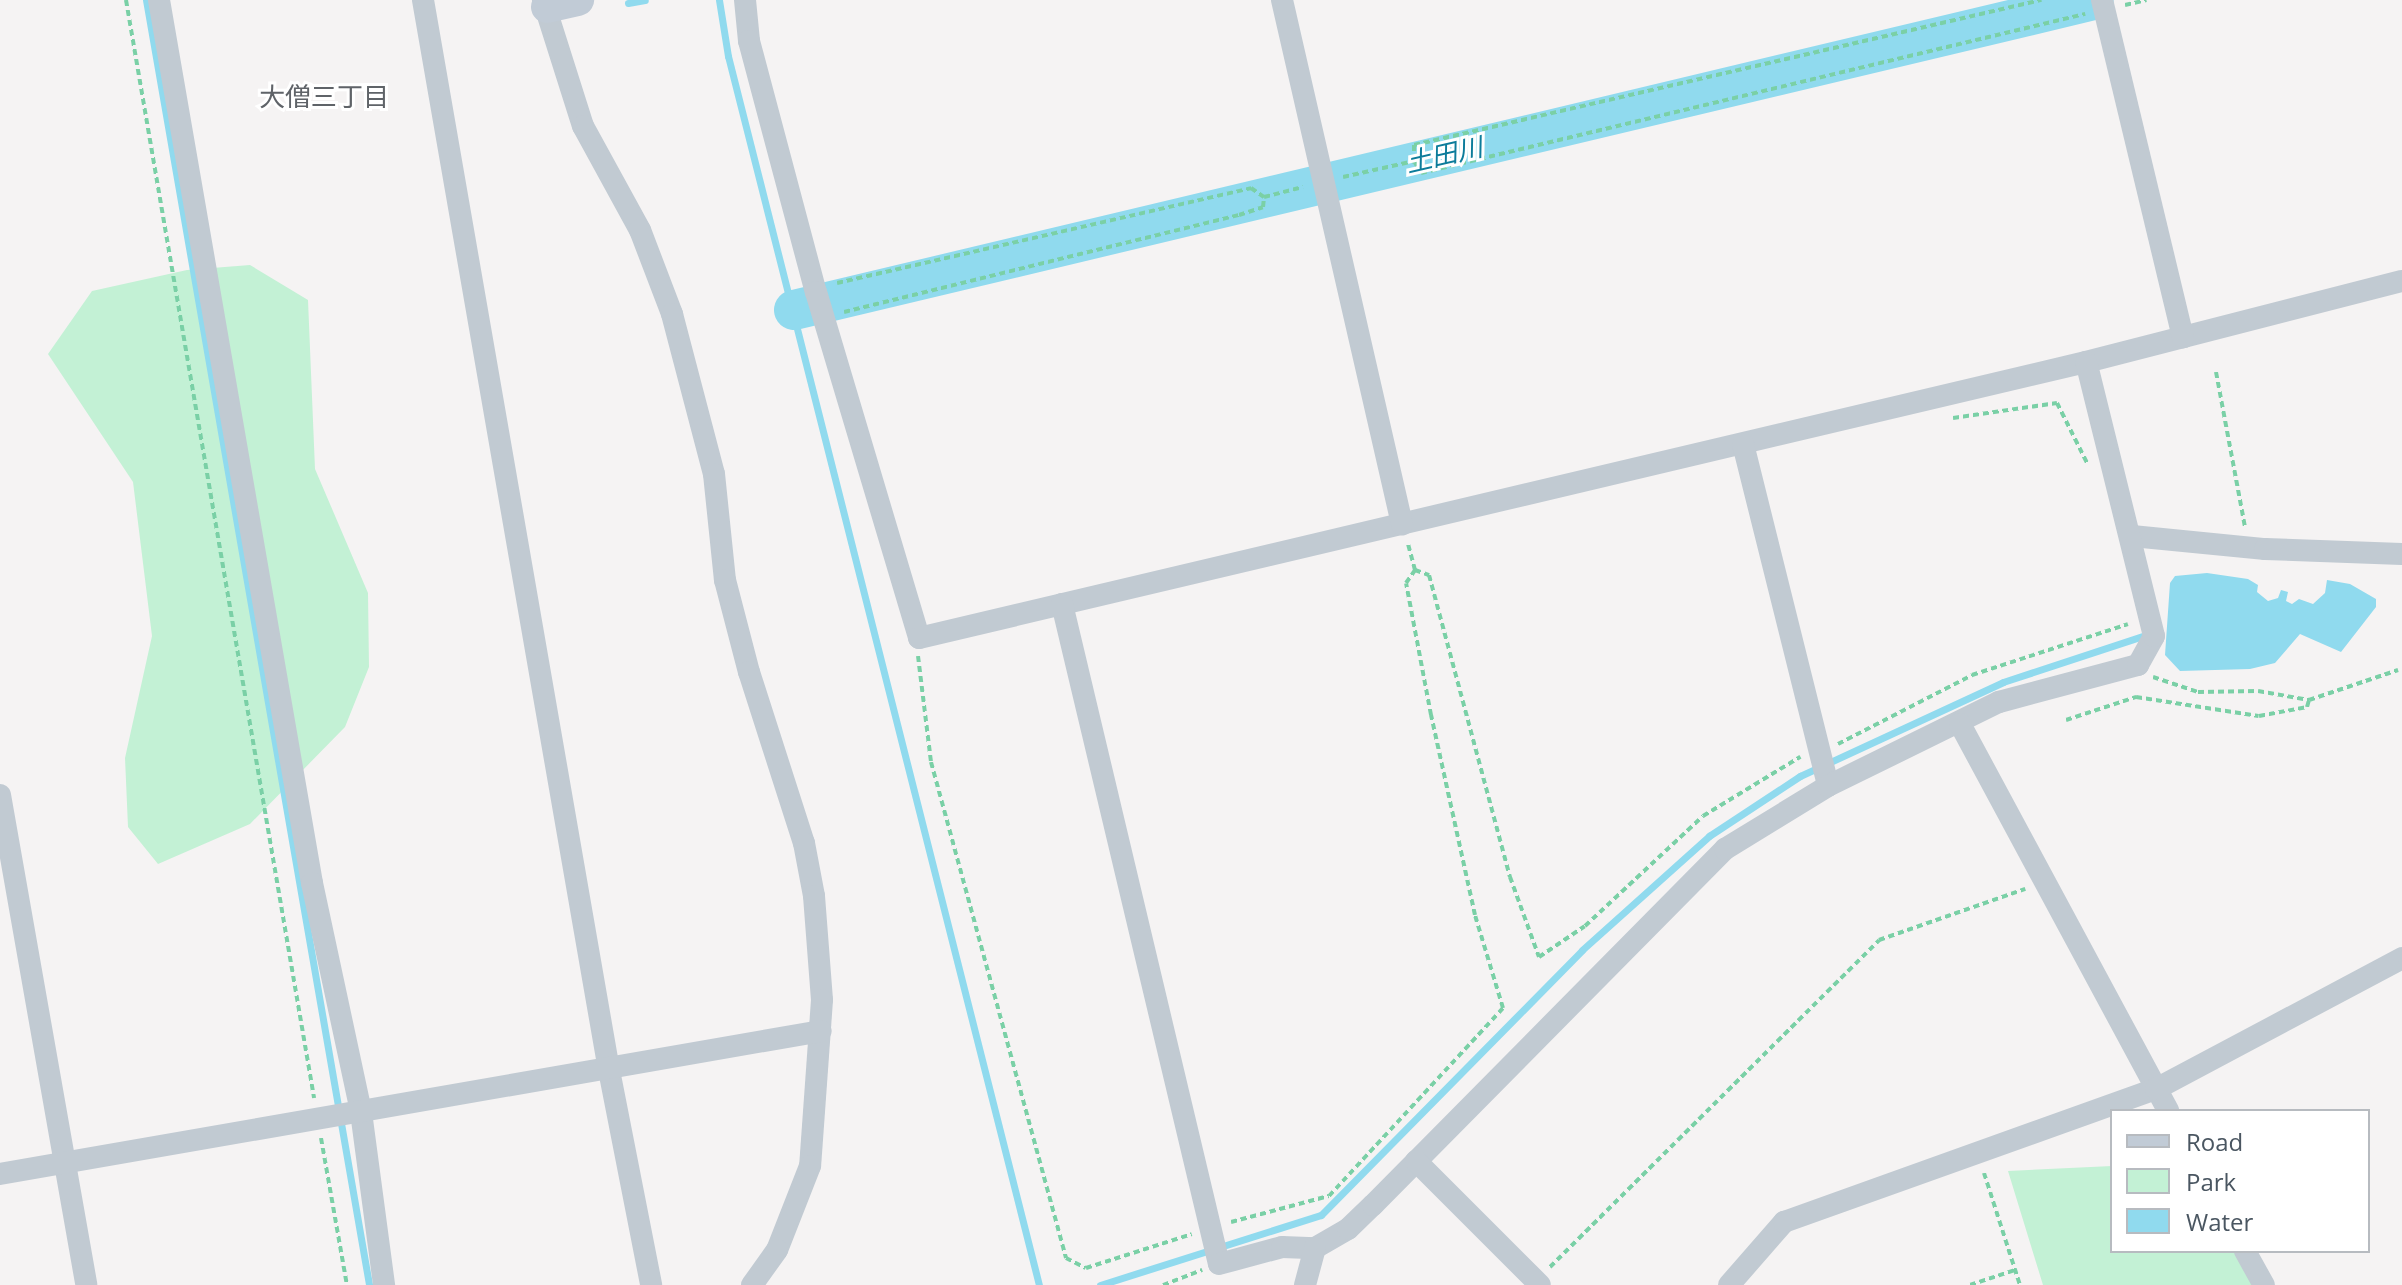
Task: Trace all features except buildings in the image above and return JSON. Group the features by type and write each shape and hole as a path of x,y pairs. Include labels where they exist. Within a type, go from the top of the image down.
{"street":[{"path":"159,0 312,883 361,1112 384,1285"},
{"path":"423,0 609,1070 651,1285"},
{"path":"578,0 545,4 583,126 646,243 672,314 714,474 725,580 804,843 814,896 821,1031 810,1166 777,1250 752,1285"},
{"path":"745,0 749,41 823,288 919,638 2086,362 2402,281"},
{"path":"1282,0 1321,182 1402,524"},
{"path":"2104,4 2183,337"},
{"path":"1062,604 1219,1264 1282,1247 1315,1248 1348,1229 1705,866 1828,786 1960,724 1999,702 2138,665 2154,636 2138,585 2132,536 2086,362"},
{"path":"1743,444 1828,786"},
{"path":"2132,536 2248,547 2402,554"},
{"path":"1960,724 2167,1109"},
{"path":"0,795 86,1285"},
{"path":"1729,1285 1784,1222 2156,1089 2402,958"},
{"path":"0,1174 821,1031"},
{"path":"1416,1161 1539,1284"},
{"path":"1305,1285 1315,1248"},
{"path":"2246,1253 2264,1285"}],"path":[{"path":"126,0 347,1285"},
{"path":"2041,0 1414,145 1414,161 1421,173 2104,4 2146,0"},
{"path":"823,288 1251,188 1264,197 1414,161"},
{"path":"829,318 904,294 1239,215 1263,207 1264,197"},
{"path":"2216,372 2248,547"},
{"path":"1944,418 2057,403 2091,472"},
{"path":"1402,524 1415,570"},
{"path":"1415,570 1429,575 1510,877 1539,957 1585,926 1703,816 1817,750 1980,672 2093,634 2150,623"},
{"path":"919,638 931,762 1066,1258 1086,1268 1210,1228 1329,1196 1503,1008 1475,915 1428,699 1406,583 1415,570"},
{"path":"2138,665 2157,679 2186,690 2258,691 2309,700 2398,670"},
{"path":"2066,720 2136,697 2259,716 2307,707 2309,700"},
{"path":"1539,1284 1879,940 2044,880"},
{"path":"1978,1154 2020,1285"},
{"path":"1163,1285 1219,1264"},
{"path":"1970,1285 2015,1270"}],"green space":[{"path":"250,265 308,300 315,469 368,593 369,667 345,727 250,824 158,864 128,827 125,758 152,636 133,482 48,354 92,291 187,270"},
{"path":"2110,1166 2110,1253 2238,1253 2253,1285 2043,1285 2008,1171"}],"water":[{"path":"2207,573 2248,579 2258,585 2257,592 2268,601 2278,598 2281,590 2288,592 2286,601 2292,604 2299,599 2313,604 2325,593 2327,580 2350,584 2376,599 2376,607 2341,652 2300,634 2275,663 2250,669 2180,671 2165,655 2170,583 2175,576"}],"waterway":[{"path":"146,0 369,1285"},
{"path":"628,3 645,0"},
{"path":"719,0 728,56 1039,1285"},
{"name":"土田川","path":"794,310 2094,0"},
{"path":"1100,1285 1321,1215 1582,950 1709,836 1800,776 2003,682 2149,634"}],"district":[{"name":"大僧三丁目","path":"324,97"}]}
